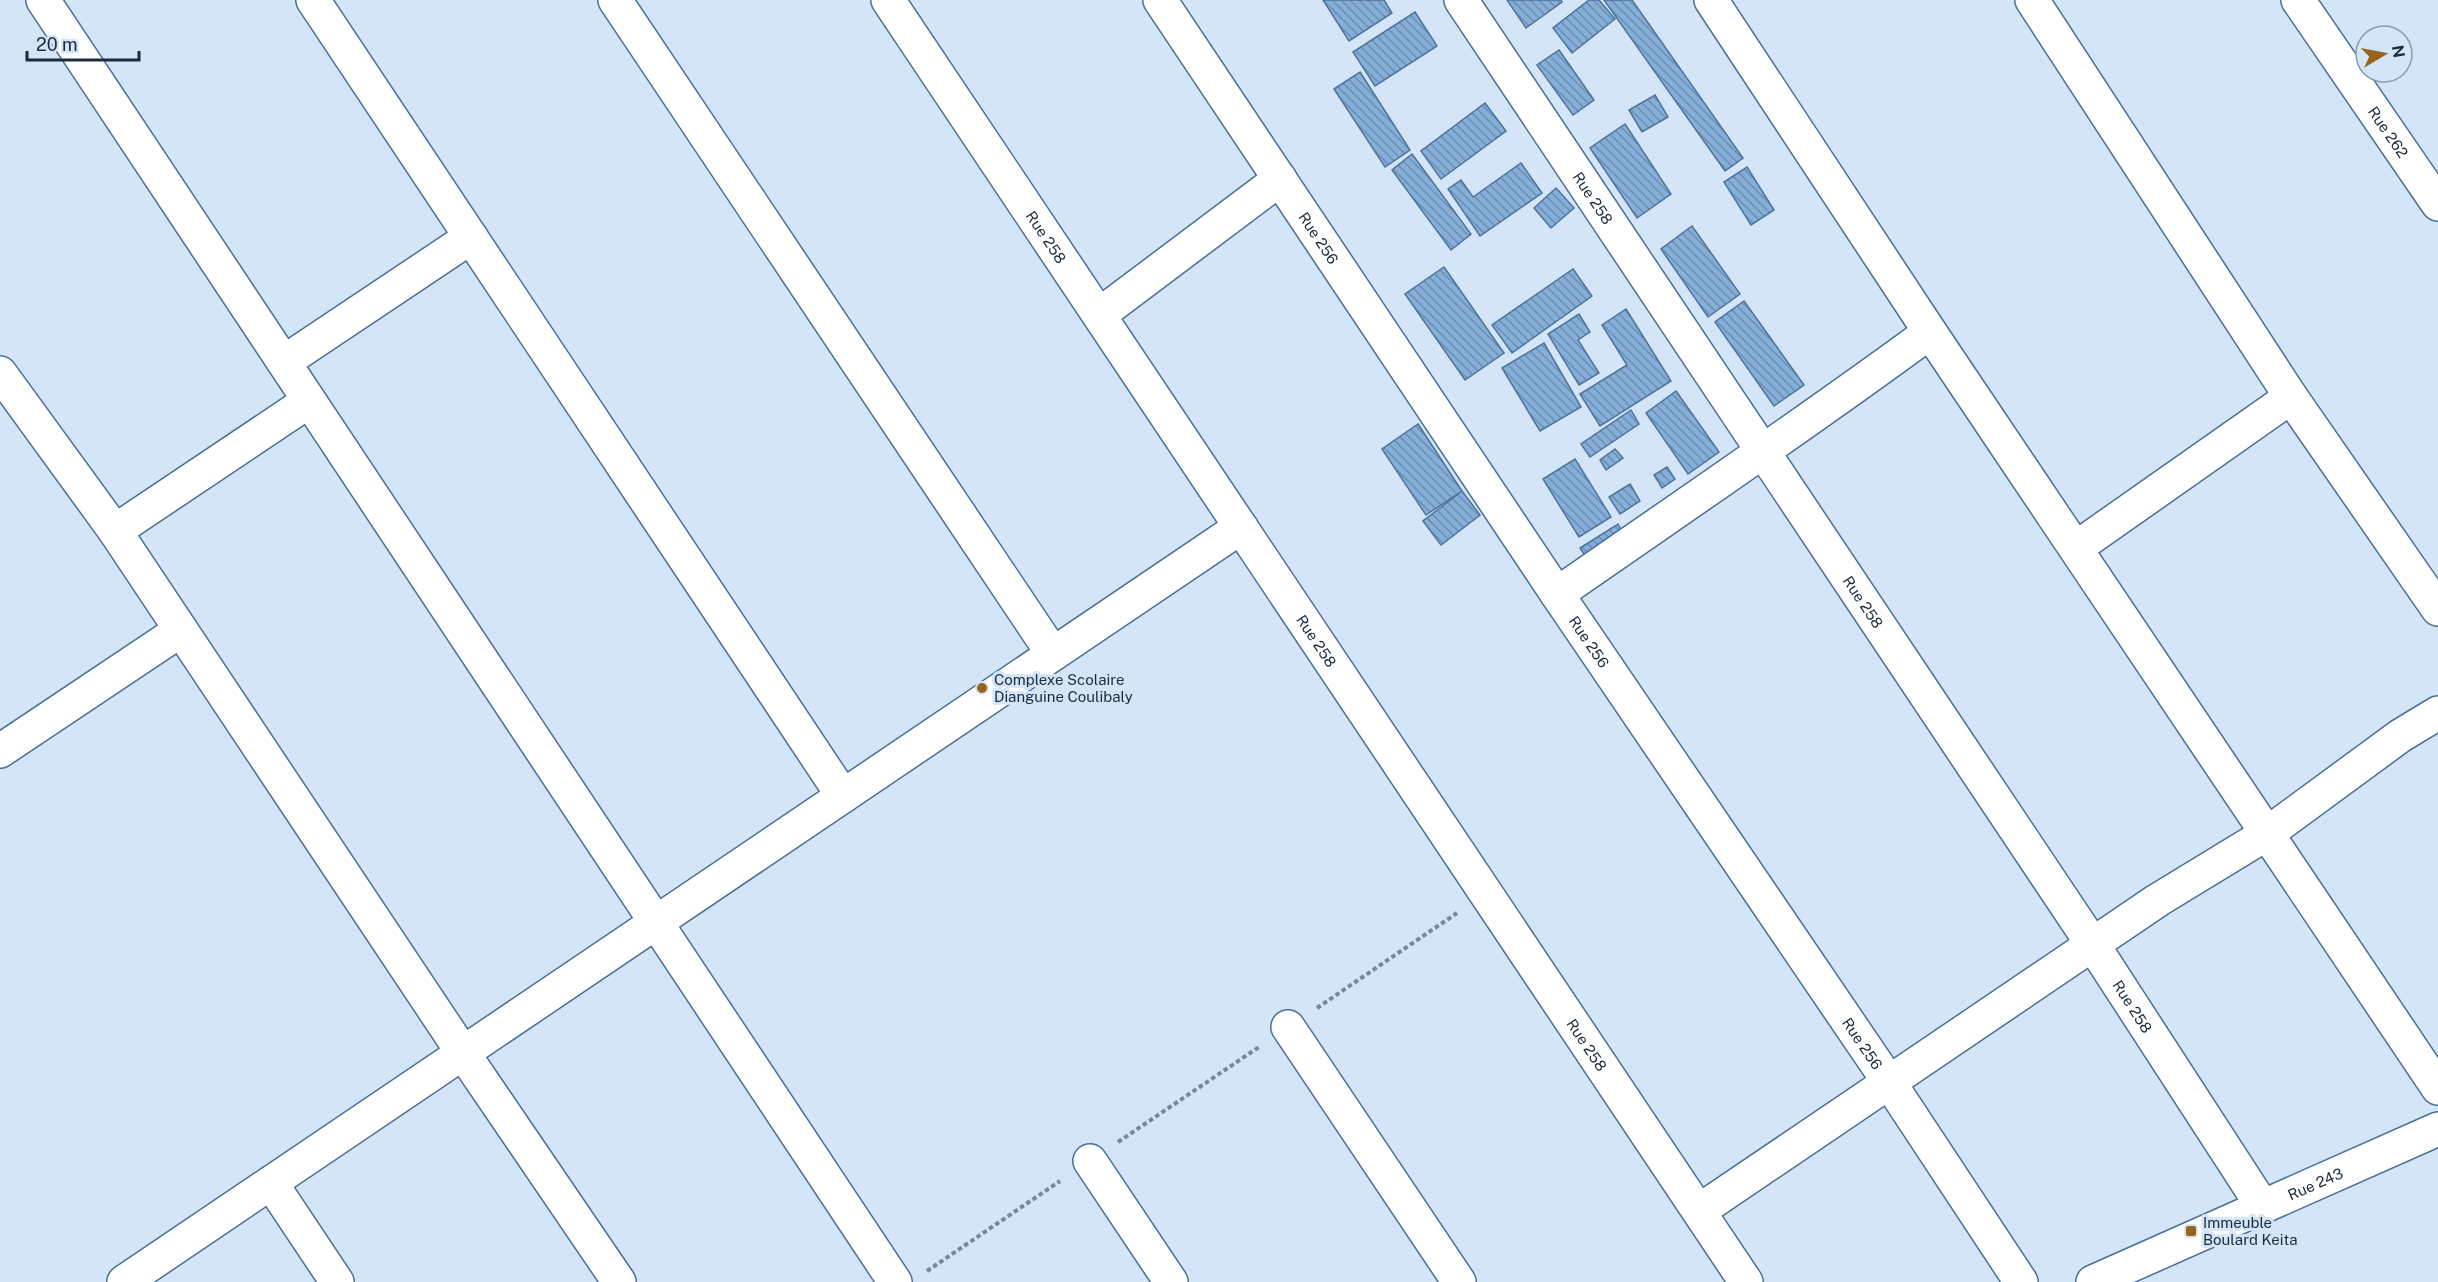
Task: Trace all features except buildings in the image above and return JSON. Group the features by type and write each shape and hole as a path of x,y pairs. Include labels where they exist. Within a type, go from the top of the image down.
{"street":[{"path":"43,0 656,923 908,1279"},
{"path":"313,0 843,796"},
{"path":"615,0 1053,654"},
{"name":"Rue 258","path":"888,0 1746,1282"},
{"name":"Rue 256","path":"1160,0 1557,594 1889,1082 2020,1282"},
{"name":"Rue 258","path":"1461,0 2093,945 2263,1207"},
{"path":"1712,0 1930,332 2438,1088"},
{"path":"2032,0 2291,397 2438,609"},
{"name":"Rue 262","path":"2298,0 2438,204"},
{"path":"1099,315 1280,179"},
{"path":"284,363 471,237"},
{"path":"1557,594 1763,450 1822,412 1930,332"},
{"path":"0,373 116,531 463,1053 619,1282"},
{"path":"2076,548 2291,397"},
{"path":"116,531 309,401"},
{"path":"124,1282 1241,527"},
{"path":"0,752 181,630"},
{"path":"1698,1211 2158,900 2268,833 2400,736 2438,713"},
{"path":"1288,1027 1459,1282"},
{"name":"Rue 243","path":"2093,1282 2438,1129"},
{"path":"1090,1161 1171,1282"},
{"path":"271,1183 337,1282"}],"path":[{"path":"908,1279 1090,1161 1485,894"}],"place":[{"name":"Complexe Scolaire Dianguine Coulibaly","path":"982,688"},
{"name":"Immeuble Boulard Keita","path":"2191,1231"}]}
